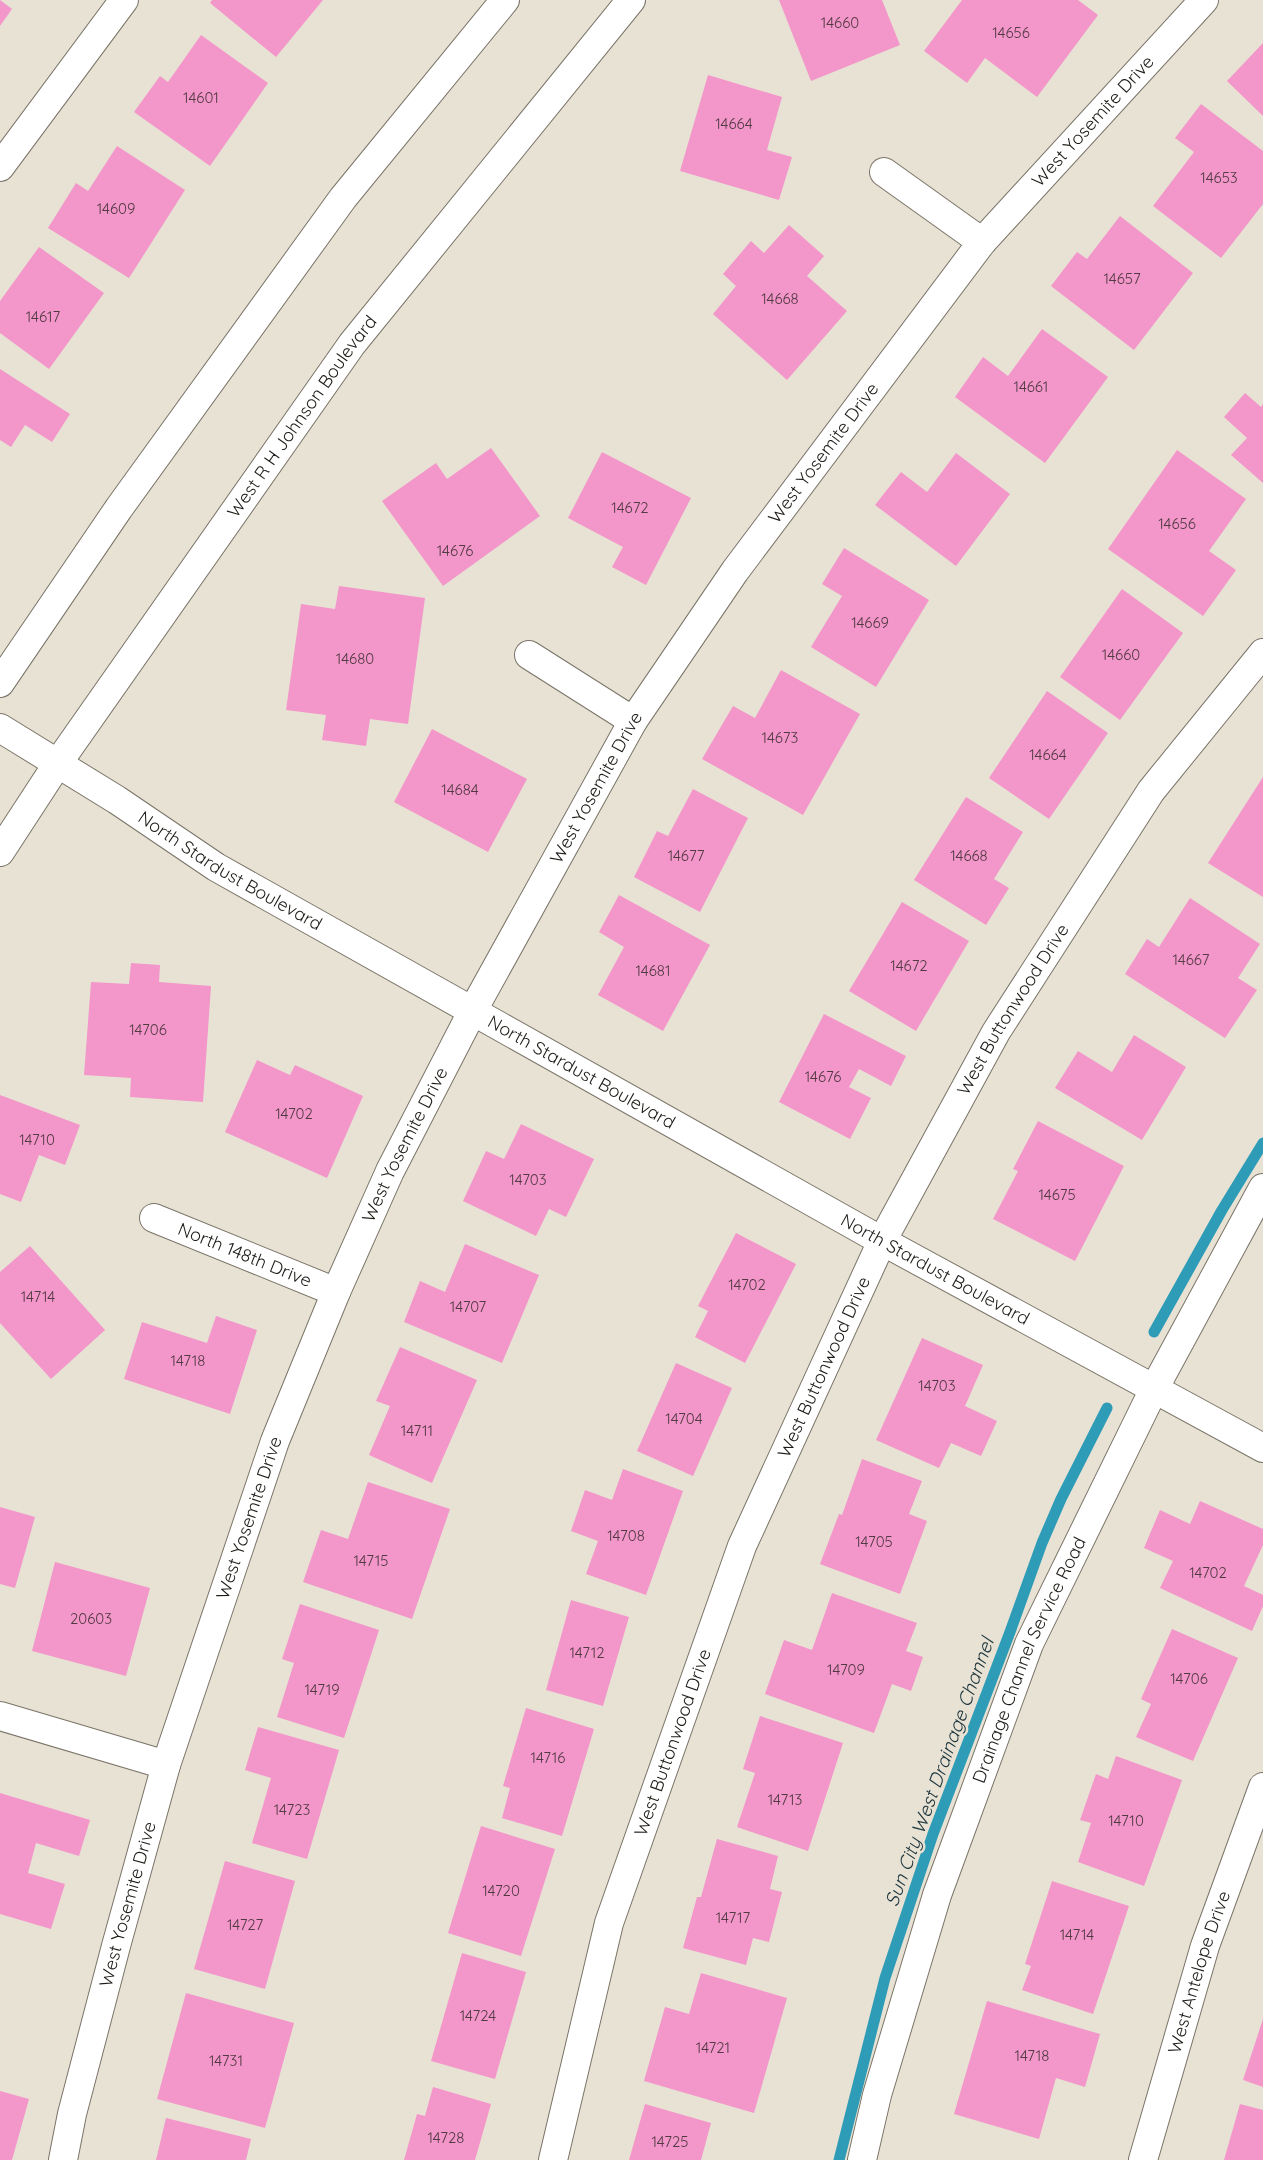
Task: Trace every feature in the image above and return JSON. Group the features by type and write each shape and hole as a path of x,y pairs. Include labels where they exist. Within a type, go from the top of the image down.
{"street":[{"path":"0,167 124,0"},
{"path":"0,684 119,508 343,198 505,0"},
{"name":"West R H Johnson Boulevard","path":"0,852 58,763 352,344 631,0"},
{"name":"West Yosemite Drive","path":"63,2160 72,2114 113,1956 166,1765 275,1441 336,1292 390,1171 472,1012 632,721 735,571 982,242 1204,0"},
{"path":"884,172 982,242"},
{"name":"West Buttonwood Drive","path":"553,2160 609,1923 742,1546 882,1241 996,1032 1151,791 1263,653"},
{"path":"529,655 632,721"},
{"name":"North Stardust Boulevard","path":"9,733 117,800 216,867 882,1241 1263,1448"},
{"name":"Drainage Channel Service Road","path":"862,2160 877,2095 937,1895 1028,1644 1154,1389 1263,1188"},
{"name":"North 148th Drive","path":"154,1218 336,1292"},
{"path":"0,1716 166,1765"},
{"name":"West Antelope Drive","path":"1143,2160 1205,1946 1263,1787"}],"building":[{"path":"0,0 12,9 0,26"},
{"path":"212,0 323,0 276,57 210,3"},
{"path":"779,0 882,0 900,45 811,81"},
{"path":"962,0 1078,0 1098,15 1037,97 985,58 967,83 924,51"},
{"path":"201,35 268,83 210,166 134,112 160,76 168,82"},
{"path":"1263,43 1263,116 1227,81"},
{"path":"708,75 782,97 767,150 792,157 779,200 680,171"},
{"path":"1201,104 1263,151 1263,204 1221,258 1153,206 1194,152 1175,138"},
{"path":"117,146 185,190 129,278 48,228 76,183 88,191"},
{"path":"1120,216 1193,273 1134,350 1051,286 1077,252 1087,259"},
{"path":"789,225 824,256 807,276 847,311 787,380 713,314 736,286 723,274 751,241 764,253"},
{"path":"39,247 104,293 49,369 0,333 0,301"},
{"path":"1042,329 1108,377 1045,463 955,397 983,357 1008,376"},
{"path":"0,369 70,414 52,442 25,425 11,447 0,440"},
{"path":"1245,393 1261,407 1263,404 1263,483 1231,455 1247,438 1224,417"},
{"path":"491,448 540,516 443,586 382,501 436,463 447,479"},
{"path":"1177,450 1246,499 1209,551 1236,570 1203,616 1108,549"},
{"path":"602,452 691,498 646,585 612,567 623,547 568,518"},
{"path":"956,453 1010,494 956,566 875,505 901,472 927,492"},
{"path":"844,548 929,600 876,687 811,647 842,596 822,584"},
{"path":"339,586 425,598 408,724 370,719 366,746 322,740 326,715 286,710 301,604 335,609"},
{"path":"1122,589 1183,633 1120,720 1060,677"},
{"path":"781,670 860,714 803,815 702,759 733,706 755,718"},
{"path":"1047,691 1108,733 1049,819 989,778"},
{"path":"432,729 527,779 488,852 394,802"},
{"path":"1263,777 1263,897 1208,863"},
{"path":"693,789 748,818 700,912 634,877 657,831 668,836"},
{"path":"966,797 1023,832 994,879 1009,888 986,925 914,880"},
{"path":"619,895 710,945 663,1031 598,995 624,947 599,932"},
{"path":"1190,898 1260,944 1238,978 1257,990 1225,1038 1125,974 1147,939 1159,947"},
{"path":"902,902 969,941 916,1031 849,991"},
{"path":"131,963 160,965 159,982 211,986 203,1102 130,1097 131,1078 84,1075 91,982 129,984"},
{"path":"824,1014 906,1056 891,1086 859,1069 849,1087 871,1098 850,1139 779,1102"},
{"path":"1134,1035 1186,1067 1142,1140 1055,1088 1078,1051 1112,1072"},
{"path":"257,1060 290,1075 295,1065 363,1096 327,1178 225,1132"},
{"path":"0,1095 80,1125 65,1165 39,1155 21,1202 0,1194"},
{"path":"1038,1121 1124,1166 1075,1261 993,1219 1018,1171 1013,1169"},
{"path":"521,1124 594,1159 566,1217 549,1209 536,1236 463,1201 486,1151 504,1159"},
{"path":"736,1233 796,1264 745,1363 695,1337 708,1311 698,1306"},
{"path":"465,1244 539,1275 502,1363 404,1322 420,1281 445,1292"},
{"path":"30,1246 105,1330 51,1379 0,1323 0,1272"},
{"path":"216,1316 257,1330 230,1414 124,1379 142,1322 207,1343"},
{"path":"922,1338 983,1365 965,1406 997,1421 981,1456 951,1443 939,1468 876,1440"},
{"path":"400,1347 477,1380 432,1483 369,1455 390,1406 376,1401"},
{"path":"676,1363 732,1388 693,1476 637,1451"},
{"path":"862,1459 922,1481 909,1514 927,1521 900,1594 820,1564 839,1514 842,1515"},
{"path":"623,1469 683,1491 646,1595 586,1574 598,1541 571,1531 585,1490 612,1500"},
{"path":"368,1482 450,1509 412,1619 303,1582 321,1530 348,1539"},
{"path":"1200,1501 1263,1529 1263,1545 1244,1586 1263,1595 1263,1606 1252,1631 1160,1588 1173,1561 1144,1548 1160,1510 1190,1524"},
{"path":"0,1507 35,1517 15,1588 0,1584"},
{"path":"55,1562 150,1588 126,1676 32,1651"},
{"path":"832,1593 917,1623 906,1651 923,1657 911,1691 892,1684 874,1733 765,1694 784,1640 812,1650"},
{"path":"571,1600 629,1617 603,1706 546,1690"},
{"path":"300,1604 379,1630 344,1738 277,1717 294,1663 282,1659"},
{"path":"1172,1629 1238,1658 1193,1761 1136,1737 1151,1704 1141,1699"},
{"path":"526,1708 594,1729 562,1836 502,1818 510,1788 503,1786"},
{"path":"760,1716 843,1743 808,1851 737,1827 755,1773 743,1769"},
{"path":"258,1727 339,1750 307,1859 252,1843 271,1778 245,1770"},
{"path":"1116,1756 1182,1780 1144,1886 1078,1862 1091,1823 1080,1820 1096,1774 1108,1779"},
{"path":"0,1793 90,1820 79,1856 36,1843 28,1873 65,1884 51,1929 0,1914"},
{"path":"481,1826 555,1849 521,1956 448,1933"},
{"path":"717,1839 778,1856 770,1889 782,1892 769,1942 753,1938 746,1965 683,1948 697,1897 701,1897"},
{"path":"225,1861 295,1881 265,1989 194,1969"},
{"path":"1052,1881 1129,1906 1093,2014 1022,1990 1031,1966 1025,1964"},
{"path":"462,1953 526,1972 495,2079 431,2061"},
{"path":"701,1973 787,1998 754,2113 644,2081 665,2007 689,2014"},
{"path":"186,1993 294,2023 265,2128 157,2099"},
{"path":"987,2001 1100,2034 1085,2087 1056,2078 1039,2139 954,2114"},
{"path":"1263,2019 1263,2087 1243,2080"},
{"path":"433,2087 491,2104 475,2160 404,2160 417,2114 425,2116"},
{"path":"0,2091 29,2099 12,2160 0,2160"},
{"path":"645,2104 711,2123 701,2160 629,2160"},
{"path":"1240,2104 1263,2110 1263,2160 1224,2160"},
{"path":"166,2118 251,2139 246,2160 156,2160"}],"waterway":[{"name":"Sun City West Drainage Channel","path":"1154,1332 1222,1210 1263,1143"},
{"name":"Sun City West Drainage Channel","path":"839,2160 885,1978 933,1834 1042,1543 1061,1499 1107,1408"}]}
